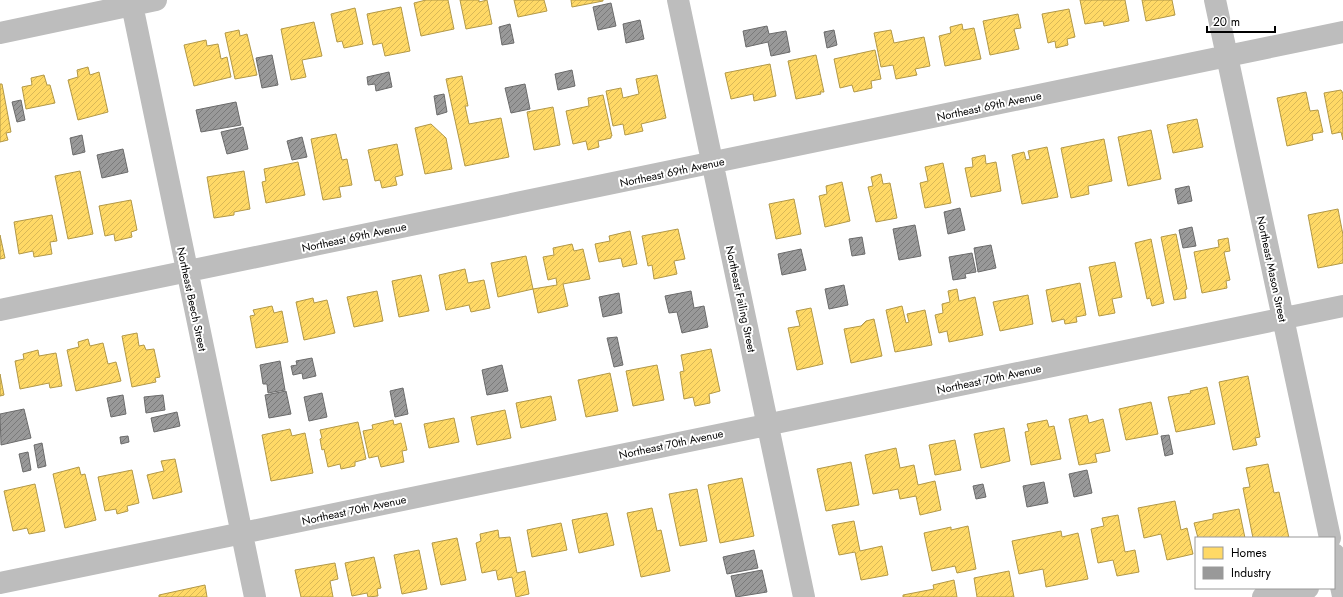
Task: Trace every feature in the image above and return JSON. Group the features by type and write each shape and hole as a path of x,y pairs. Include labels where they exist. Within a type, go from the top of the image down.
{"street":[{"path":"0,33 131,2 156,0"},
{"name":"Northeast Failing Street","path":"678,0 804,597"},
{"name":"Northeast Mason Street","path":"1215,0 1330,537"},
{"name":"Northeast Beech Street","path":"131,2 255,597"},
{"name":"Northeast 69th Avenue","path":"0,310 1343,32"},
{"name":"Northeast 70th Avenue","path":"0,583 1343,306"},
{"path":"1335,559 1340,585"},
{"path":"1264,597 1303,589"}],"building: Homes":[{"path":"426,0 448,0 454,29 421,36 414,3"},
{"path":"460,0 479,0 479,2 487,0 492,24 466,29"},
{"path":"514,0 544,0 547,11 518,17"},
{"path":"571,0 603,0 603,1 572,7"},
{"path":"1080,0 1125,0 1129,21 1104,26 1103,21 1085,24"},
{"path":"1142,0 1172,0 1175,15 1146,21"},
{"path":"401,7 410,51 385,56 382,43 373,45 367,14"},
{"path":"355,8 363,44 344,48 342,41 337,42 331,14"},
{"path":"1069,9 1075,37 1067,39 1068,45 1056,48 1055,41 1048,43 1042,14"},
{"path":"1018,14 1021,28 1014,29 1019,49 990,55 983,21"},
{"path":"314,22 322,56 302,60 306,77 291,80 281,29"},
{"path":"962,24 963,30 974,28 981,59 945,66 939,36 951,33 950,27"},
{"path":"239,30 240,36 247,34 257,75 235,79 225,33"},
{"path":"891,30 894,43 924,37 930,66 915,69 917,75 896,79 893,65 881,67 874,33"},
{"path":"206,40 207,46 218,44 221,59 227,57 231,77 194,86 184,45"},
{"path":"875,50 881,79 871,81 872,88 854,92 852,85 840,88 834,59"},
{"path":"816,55 824,92 820,92 821,94 796,99 788,61"},
{"path":"770,64 776,96 754,101 753,94 731,99 725,73"},
{"path":"88,67 90,75 99,72 108,112 78,120 68,80 78,77 77,70"},
{"path":"44,75 47,85 50,85 55,103 26,109 22,87 32,85 31,78"},
{"path":"657,75 666,118 641,124 643,131 625,135 623,124 613,126 606,91 621,88 623,98 639,94 636,79"},
{"path":"462,76 468,106 465,106 469,124 501,118 509,157 465,166 446,79"},
{"path":"0,84 2,84 11,132 6,133 8,140 0,142"},
{"path":"1341,90 1343,93 1343,140 1341,132 1332,134 1324,93"},
{"path":"1306,92 1310,111 1318,110 1323,132 1312,134 1313,140 1287,146 1277,98"},
{"path":"603,95 612,136 611,138 598,141 599,147 588,150 586,141 573,144 566,111 589,106 588,98"},
{"path":"553,107 560,145 534,150 527,112"},
{"path":"1197,119 1203,147 1173,153 1167,125"},
{"path":"431,124 446,138 452,169 425,174 415,128"},
{"path":"1151,130 1161,179 1128,186 1118,137"},
{"path":"336,134 342,160 347,159 352,185 339,187 341,197 323,200 311,139"},
{"path":"1104,139 1112,181 1088,186 1089,194 1071,198 1061,148"},
{"path":"397,144 403,175 395,177 397,185 382,188 380,180 375,181 368,150"},
{"path":"1047,147 1058,197 1022,204 1012,155 1024,152 1026,160 1030,159 1028,151"},
{"path":"985,155 986,164 996,162 1001,191 971,197 965,168 973,167 972,158"},
{"path":"298,162 305,195 266,203 262,182 266,181 264,169"},
{"path":"943,163 951,203 925,208 920,183 928,181 925,167"},
{"path":"80,171 93,234 68,239 55,176"},
{"path":"244,171 250,209 234,212 234,215 214,218 207,177"},
{"path":"881,174 883,184 890,183 897,218 876,222 868,187 873,186 871,177"},
{"path":"842,182 850,221 825,227 819,196 827,194 826,186"},
{"path":"794,199 801,234 776,239 769,204"},
{"path":"131,200 137,230 131,232 132,237 115,241 114,234 105,236 99,206"},
{"path":"1338,209 1343,235 1343,263 1318,268 1308,215"},
{"path":"52,215 57,241 50,242 52,254 34,257 33,251 19,254 14,222"},
{"path":"678,229 685,259 674,261 677,274 654,279 652,265 648,266 642,236"},
{"path":"630,231 637,264 623,267 621,258 599,262 595,244 610,241 609,236"},
{"path":"1176,234 1187,289 1185,290 1186,298 1174,300 1161,237"},
{"path":"0,235 5,258 0,259"},
{"path":"1228,238 1230,251 1224,252 1230,280 1226,281 1227,288 1202,293 1194,252 1219,247 1218,240"},
{"path":"1151,239 1164,303 1152,306 1150,298 1147,299 1135,243"},
{"path":"572,244 574,251 583,249 590,279 563,284 568,306 538,313 533,289 557,285 556,278 548,280 543,257 554,255 553,248"},
{"path":"526,256 533,289 498,297 491,263"},
{"path":"1115,262 1122,297 1112,299 1115,313 1099,316 1089,267"},
{"path":"465,269 468,283 484,280 490,308 471,312 469,305 446,310 439,275"},
{"path":"421,275 429,311 399,317 392,281"},
{"path":"1080,283 1086,315 1076,317 1077,322 1065,324 1064,319 1052,322 1046,290"},
{"path":"957,289 959,301 975,297 983,335 949,342 947,331 939,333 935,315 943,313 942,304 950,302 948,291"},
{"path":"377,291 383,321 354,327 347,297"},
{"path":"1028,295 1033,324 1000,331 993,302"},
{"path":"313,298 314,303 327,300 335,333 304,340 296,302"},
{"path":"272,306 274,313 282,311 288,342 256,348 250,316 255,315 253,310"},
{"path":"902,306 906,323 909,322 907,314 925,310 932,345 895,352 886,310"},
{"path":"811,308 823,364 797,370 788,328 800,326 796,311"},
{"path":"874,319 882,356 851,363 844,329 861,326 866,321"},
{"path":"137,333 139,346 144,345 146,350 154,349 160,377 155,378 156,382 132,387 122,336"},
{"path":"88,339 90,346 103,343 108,364 116,362 121,381 76,391 67,350 79,347 78,342"},
{"path":"711,349 720,391 709,394 710,403 695,406 693,397 684,399 680,372 684,371 681,355"},
{"path":"38,350 39,356 56,353 62,386 50,388 49,383 20,389 15,361 24,359 23,354"},
{"path":"657,365 664,400 633,406 626,371"},
{"path":"610,373 618,411 586,417 578,380"},
{"path":"0,374 4,395 0,396"},
{"path":"1248,376 1260,437 1255,438 1257,445 1233,450 1219,382"},
{"path":"1207,387 1215,424 1176,432 1168,397 1191,393 1190,391"},
{"path":"551,396 556,420 521,428 516,403"},
{"path":"1151,402 1158,434 1126,440 1119,409"},
{"path":"505,410 511,438 477,445 471,417"},
{"path":"1087,415 1089,423 1103,419 1110,451 1095,454 1097,462 1079,465 1069,419"},
{"path":"454,418 459,442 429,448 424,424"},
{"path":"393,420 394,425 401,423 407,450 402,451 404,462 381,467 378,456 369,458 363,431 373,429 372,425"},
{"path":"1047,420 1049,427 1054,426 1061,459 1031,465 1025,432 1029,431 1027,424"},
{"path":"358,422 366,459 355,462 355,466 341,469 340,464 328,467 324,449 322,450 320,430"},
{"path":"1004,428 1010,461 981,468 974,434"},
{"path":"290,429 292,436 305,433 313,473 271,481 262,435"},
{"path":"955,440 961,470 935,475 929,445"},
{"path":"896,448 900,468 914,465 918,485 935,481 941,510 920,515 916,496 900,499 898,489 873,494 865,455"},
{"path":"175,459 182,492 153,499 147,475 164,471 161,461"},
{"path":"851,462 859,505 826,511 817,469"},
{"path":"1268,464 1274,493 1279,492 1289,537 1253,537 1243,488 1250,487 1246,468"},
{"path":"79,467 81,475 85,474 96,520 65,528 53,474"},
{"path":"132,470 139,503 127,506 128,511 117,514 116,509 105,511 98,477"},
{"path":"742,478 754,536 720,543 708,485"},
{"path":"35,484 45,531 29,534 27,528 13,531 4,491"},
{"path":"697,489 707,541 680,546 669,494"},
{"path":"1175,501 1181,530 1187,528 1193,554 1167,560 1161,534 1144,538 1138,508"},
{"path":"652,508 657,531 661,530 670,571 641,577 627,513"},
{"path":"1239,509 1245,537 1198,537 1194,523 1213,519 1213,514"},
{"path":"607,513 614,545 579,553 572,520"},
{"path":"1118,515 1125,552 1135,550 1139,572 1117,576 1113,560 1098,563 1091,529 1104,526 1102,518"},
{"path":"854,521 860,551 882,546 888,575 861,580 855,552 839,555 832,525"},
{"path":"561,523 567,550 532,557 527,530"},
{"path":"968,526 976,569 957,573 955,566 932,571 924,533 951,527 951,530"},
{"path":"498,530 499,538 510,537 517,573 525,571 529,594 516,597 512,577 498,580 496,570 482,573 476,543 481,541 480,534"},
{"path":"1061,531 1062,537 1078,533 1088,579 1046,587 1043,569 1019,574 1012,541"},
{"path":"457,538 466,580 441,585 432,543"},
{"path":"419,550 427,589 402,594 394,555"},
{"path":"374,557 381,588 377,589 378,596 368,597 367,593 352,596 345,563"},
{"path":"335,563 338,579 330,581 333,597 301,597 295,570"},
{"path":"1009,571 1014,597 977,597 974,578"},
{"path":"954,580 957,597 903,597 903,595 934,589 933,585"},
{"path":"205,585 207,597 159,597 159,595"}],"building: Industry":[{"path":"611,3 616,26 598,30 593,7"},
{"path":"640,20 644,39 626,43 623,24"},
{"path":"510,24 514,43 502,45 499,27"},
{"path":"767,26 769,34 786,31 790,52 771,56 768,42 746,47 743,31"},
{"path":"834,30 837,45 827,48 824,32"},
{"path":"272,55 278,85 262,88 256,58"},
{"path":"572,70 575,86 558,90 555,74"},
{"path":"389,72 392,87 376,91 375,84 368,85 367,77"},
{"path":"525,84 530,109 511,113 505,88"},
{"path":"444,94 447,112 437,115 434,96"},
{"path":"21,100 25,120 17,122 12,102"},
{"path":"236,102 241,125 201,132 196,110"},
{"path":"243,127 248,149 227,154 221,132"},
{"path":"82,135 85,152 73,155 70,138"},
{"path":"302,137 307,157 292,160 287,141"},
{"path":"123,149 128,172 102,178 97,155"},
{"path":"1189,186 1192,201 1178,204 1175,189"},
{"path":"960,208 965,230 948,234 944,212"},
{"path":"915,225 921,256 899,260 893,229"},
{"path":"1192,227 1196,246 1183,248 1179,230"},
{"path":"862,237 865,254 852,256 849,239"},
{"path":"991,245 996,268 978,272 974,248"},
{"path":"801,249 806,270 782,275 778,254"},
{"path":"972,253 976,272 965,274 966,278 953,280 949,257"},
{"path":"844,285 848,305 829,309 825,289"},
{"path":"691,291 694,308 704,306 708,327 682,333 677,312 669,313 665,296"},
{"path":"619,293 622,313 603,317 599,297"},
{"path":"617,337 623,365 614,367 607,338"},
{"path":"312,358 316,376 303,379 302,373 293,375 291,366 297,365 296,361"},
{"path":"280,361 285,390 268,393 267,384 263,384 260,365"},
{"path":"502,365 508,391 487,395 482,370"},
{"path":"403,388 408,414 395,417 390,391"},
{"path":"286,391 291,414 269,418 265,395"},
{"path":"322,393 327,417 309,421 304,397"},
{"path":"123,395 126,414 111,417 107,398"},
{"path":"163,395 165,410 146,413 144,397"},
{"path":"24,409 31,438 1,445 0,414"},
{"path":"177,412 180,426 154,432 151,418"},
{"path":"1169,435 1173,454 1165,456 1161,436"},
{"path":"128,436 129,442 121,444 120,437"},
{"path":"42,443 46,466 38,468 34,445"},
{"path":"28,452 31,470 23,472 19,454"},
{"path":"1087,470 1092,493 1074,497 1069,474"},
{"path":"1044,482 1048,503 1027,507 1023,486"},
{"path":"983,484 986,497 976,499 973,486"},
{"path":"754,550 758,568 727,574 723,557"},
{"path":"762,570 767,592 736,597 731,576"}]}
